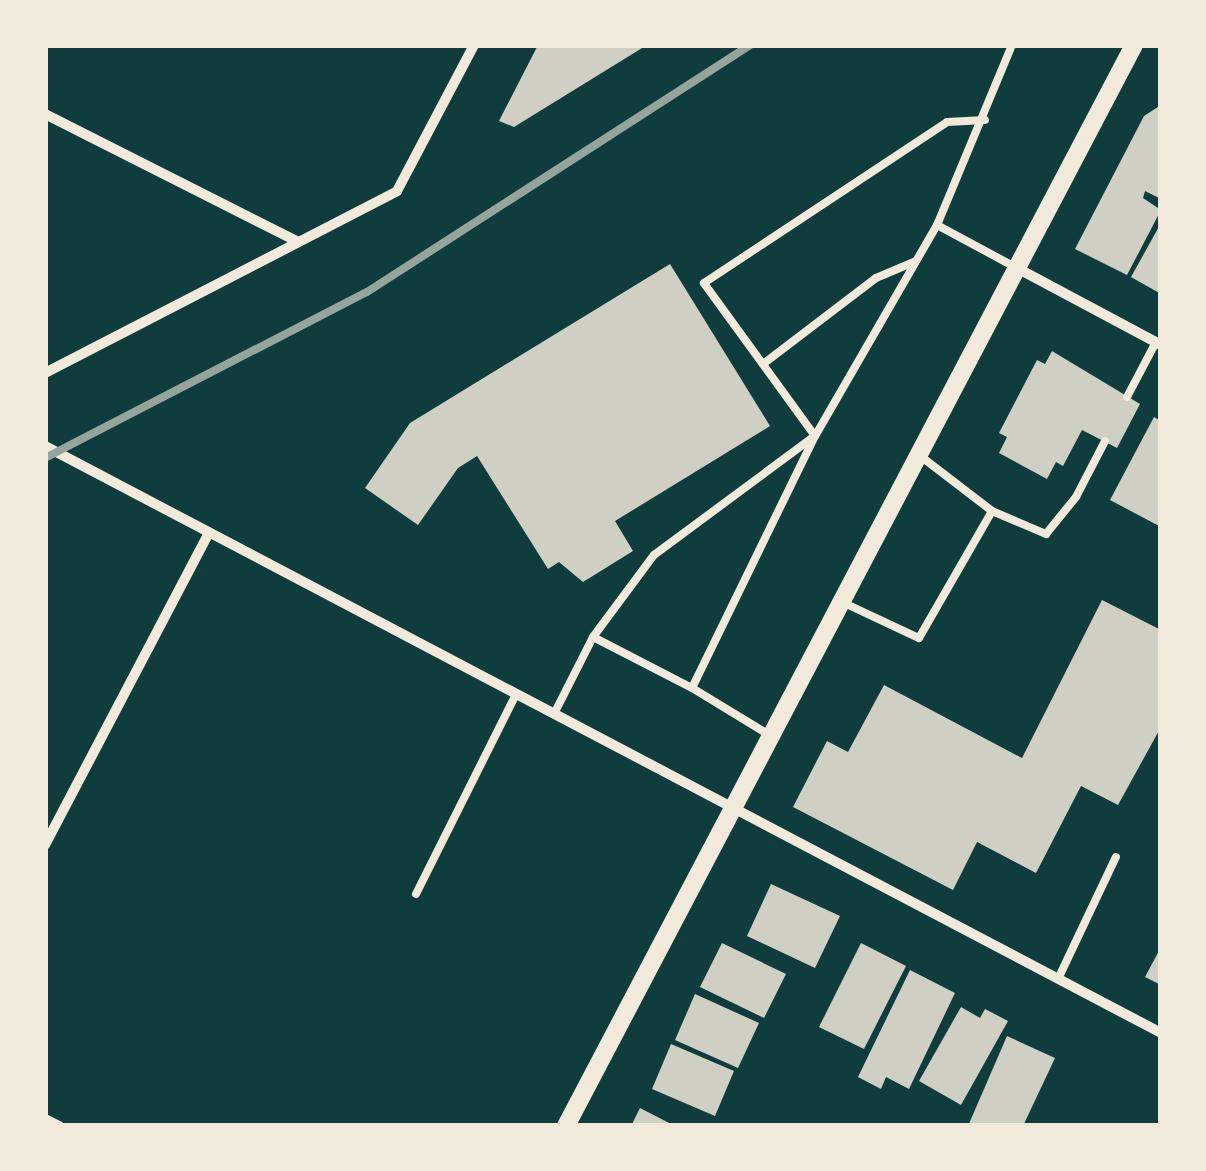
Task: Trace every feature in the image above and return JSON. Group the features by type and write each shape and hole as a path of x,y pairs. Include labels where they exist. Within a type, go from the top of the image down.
{"street":[{"path":"45,373 397,191 474,45"},
{"path":"566,1126 1134,45"},
{"path":"45,114 298,242"},
{"path":"1017,268 1158,344"},
{"path":"45,446 1161,1033"},
{"path":"45,845 50,823 209,532"},
{"path":"45,1119 59,1126"}],"lane":[{"path":"692,688 815,436 937,225 985,120 1012,45"},
{"path":"815,436 704,283 947,122 985,120"},
{"path":"937,225 1017,268"},
{"path":"762,364 876,278 917,261"},
{"path":"1127,396 1158,344"},
{"path":"554,714 592,636 654,556 815,436"},
{"path":"919,455 992,511 1046,534 1076,497 1104,441"},
{"path":"842,602 919,638 992,511"},
{"path":"592,636 692,688 771,736"},
{"path":"416,894 516,694"},
{"path":"1058,979 1116,857"}],"building":[{"path":"538,45 647,45 514,127 499,121"},
{"path":"1161,105 1161,199 1145,191 1143,198 1161,210 1127,275 1075,249 1144,116"},
{"path":"1161,223 1161,294 1131,277"},
{"path":"670,264 770,426 615,521 633,551 583,582 559,562 548,569 477,456 458,468 418,525 365,488 410,423"},
{"path":"1052,351 1140,404 1117,448 1082,430 1063,466 1056,462 1047,479 999,453 1007,437 999,433 1037,360 1045,364"},
{"path":"1154,417 1161,421 1161,527 1110,500"},
{"path":"1102,600 1161,630 1161,727 1118,805 1081,786 1036,873 977,842 953,890 793,807 827,741 848,752 884,685 1022,758"},
{"path":"771,884 840,916 815,968 747,936"},
{"path":"722,943 786,974 764,1018 700,987"},
{"path":"861,943 906,966 864,1049 819,1027"},
{"path":"1161,947 1161,985 1145,977"},
{"path":"910,970 955,993 909,1089 886,1077 881,1089 858,1077"},
{"path":"695,994 759,1023 738,1068 675,1040"},
{"path":"961,1007 980,1018 985,1009 1008,1021 961,1105 919,1081"},
{"path":"1007,1036 1055,1058 1023,1126 968,1126"},
{"path":"671,1044 734,1071 715,1116 652,1089"},
{"path":"640,1108 675,1126 631,1126"}],"railway":[{"path":"45,458 367,292 751,45"}]}
